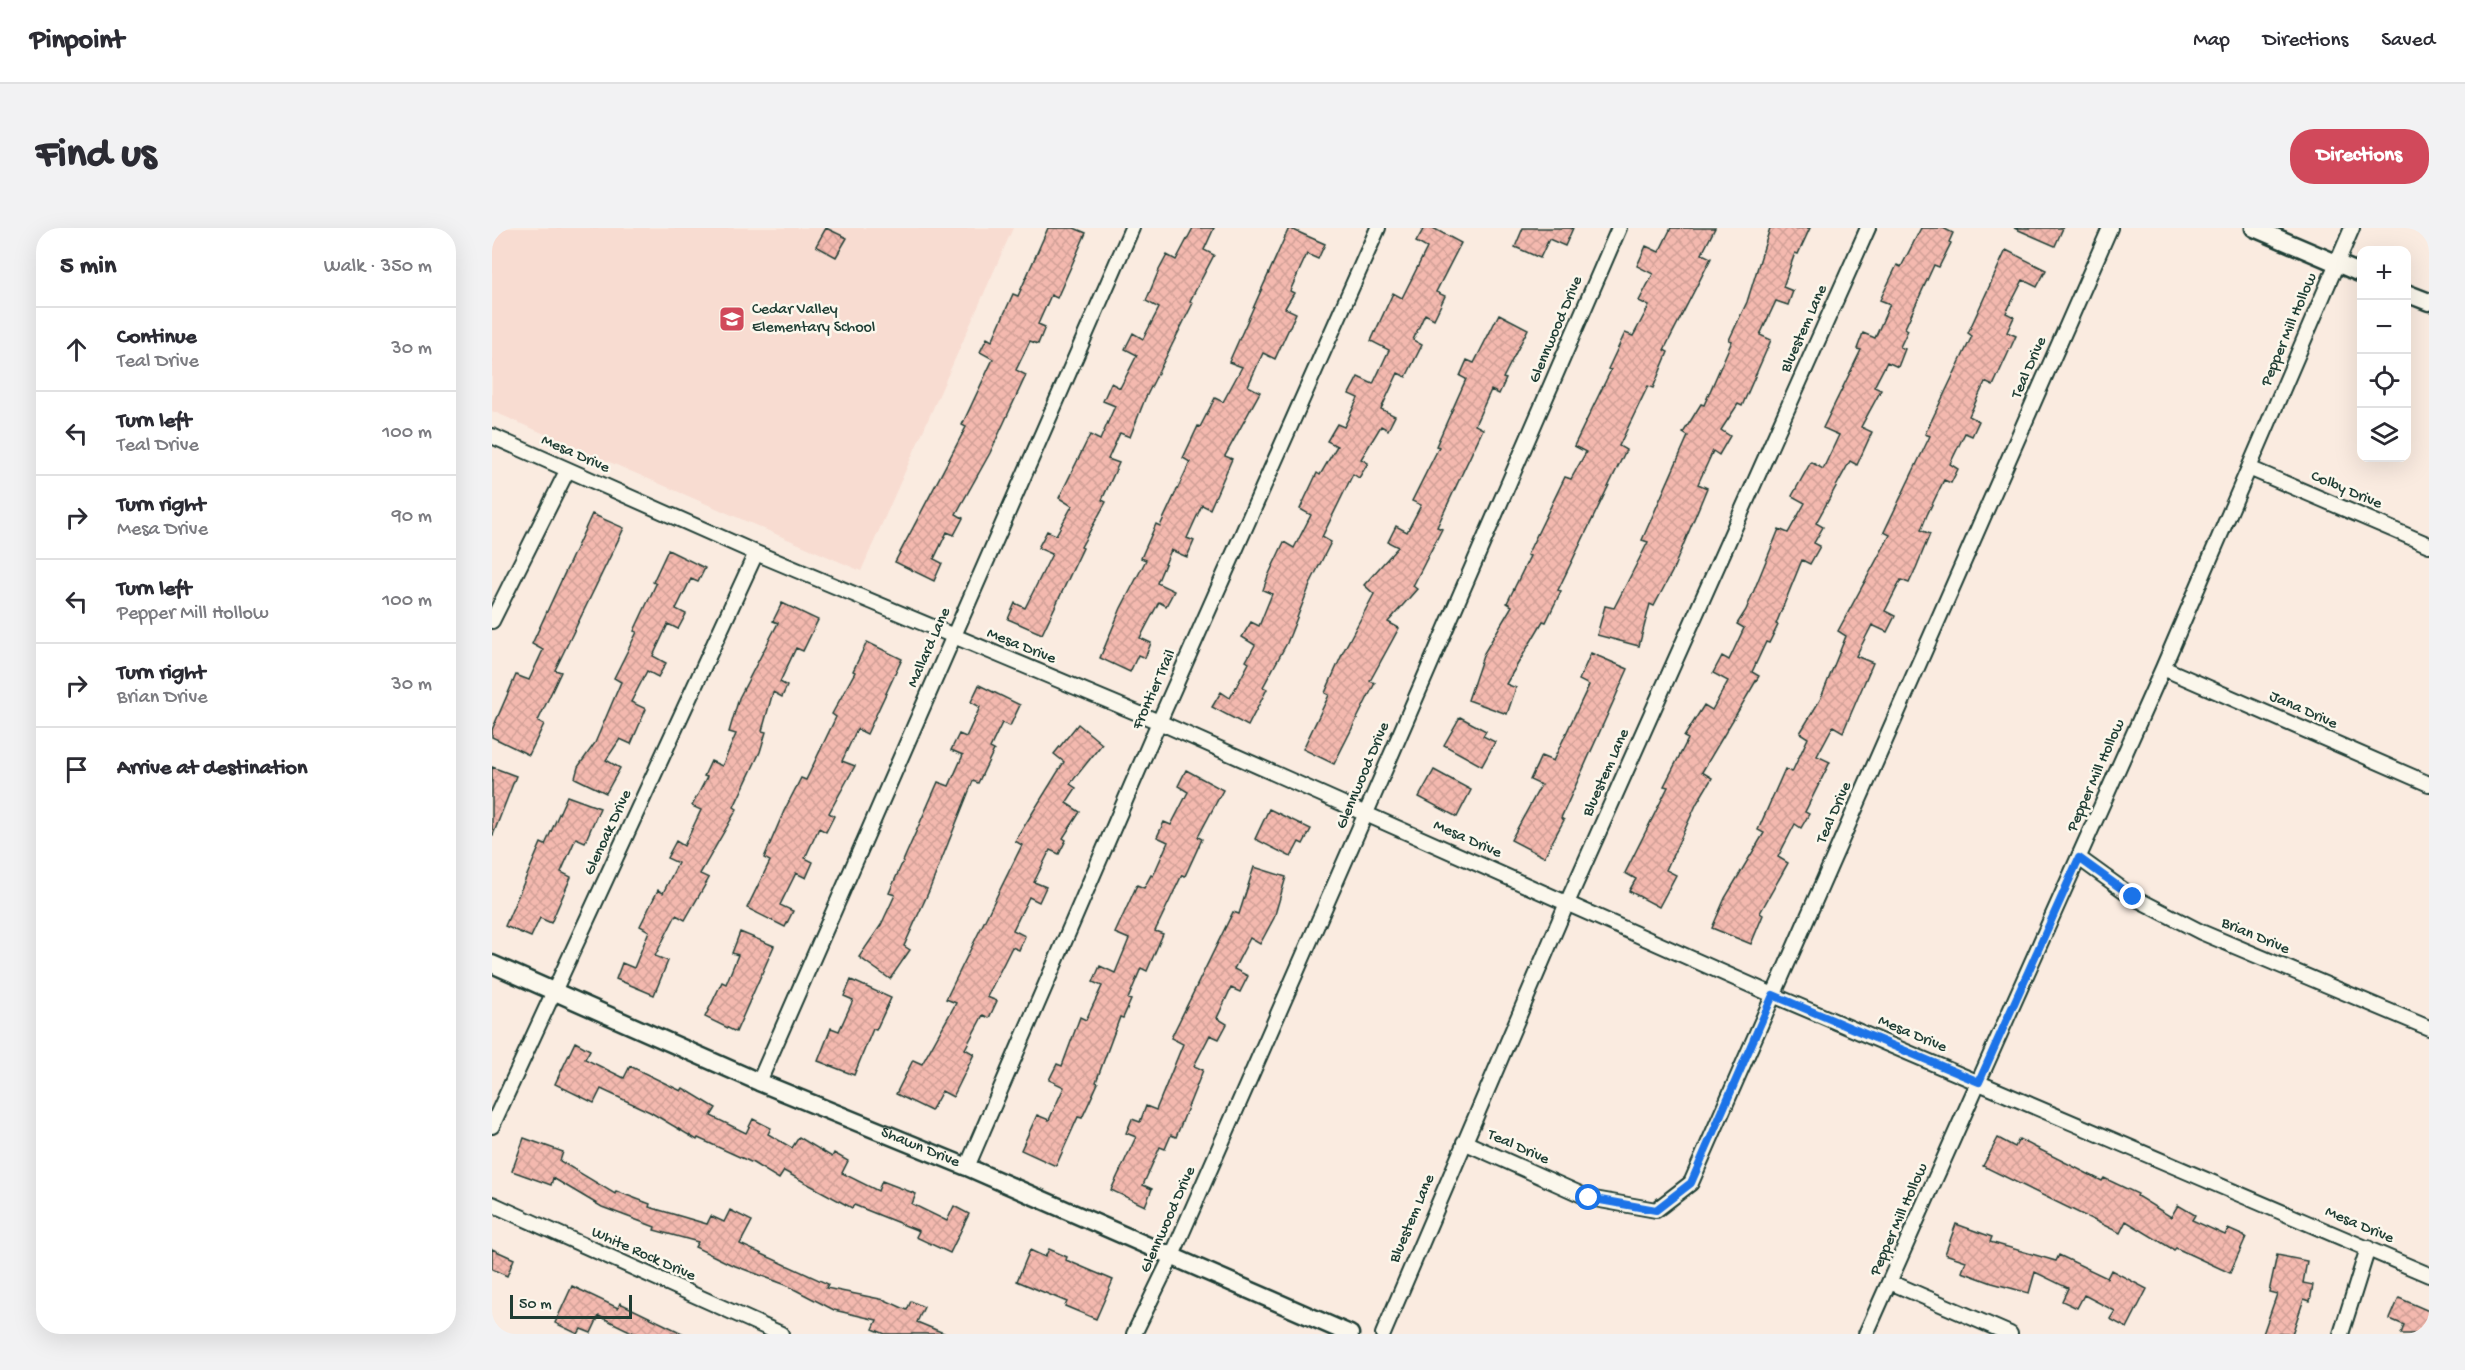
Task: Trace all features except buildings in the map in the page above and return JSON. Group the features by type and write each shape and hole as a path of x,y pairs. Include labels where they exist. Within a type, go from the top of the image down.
{"street":[{"name":"Mallard Lane","path":"759,1082 1132,228"},
{"name":"Frontier Trail","path":"967,1167 1159,722 1378,228"},
{"name":"Glennwood Drive","path":"1134,1334 1171,1258 1619,228"},
{"name":"Bluestem Lane","path":"1383,1334 1567,903 1868,228"},
{"name":"Teal Drive","path":"1464,1142 1589,1198 1656,1210 1691,1183 2110,228"},
{"path":"2254,228 2357,272"},
{"name":"Pepper Mill Hollow","path":"1866,1334 2163,668 2352,228"},
{"path":"2411,295 2429,302"},
{"name":"Mesa Drive","path":"492,436 756,553 1159,722 1773,995 2429,1275"},
{"name":"Colby Drive","path":"2249,468 2429,545"},
{"path":"492,621 567,471"},
{"name":"Glenoak Drive","path":"492,1126 756,553"},
{"name":"Jana Drive","path":"2163,668 2429,784"},
{"name":"Brian Drive","path":"2079,858 2133,897 2201,932 2429,1028"},
{"name":"Shawn Drive","path":"492,964 759,1082 967,1167 1171,1258 1350,1334"},
{"name":"White Rock Drive","path":"492,1204 781,1334"},
{"path":"2341,1334 2368,1248"},
{"path":"1890,1282 2010,1334"}],"shaded area":[{"name":"Cedar Valley Elementary School","path":"492,228 1013,228 861,571 492,411"}],"place":[{"name":"Cedar Valley Elementary School","path":"732,319"}],"route":[{"path":"1589,1198 1656,1210 1691,1183 1773,995 1979,1082 2079,858 2133,897"}]}
